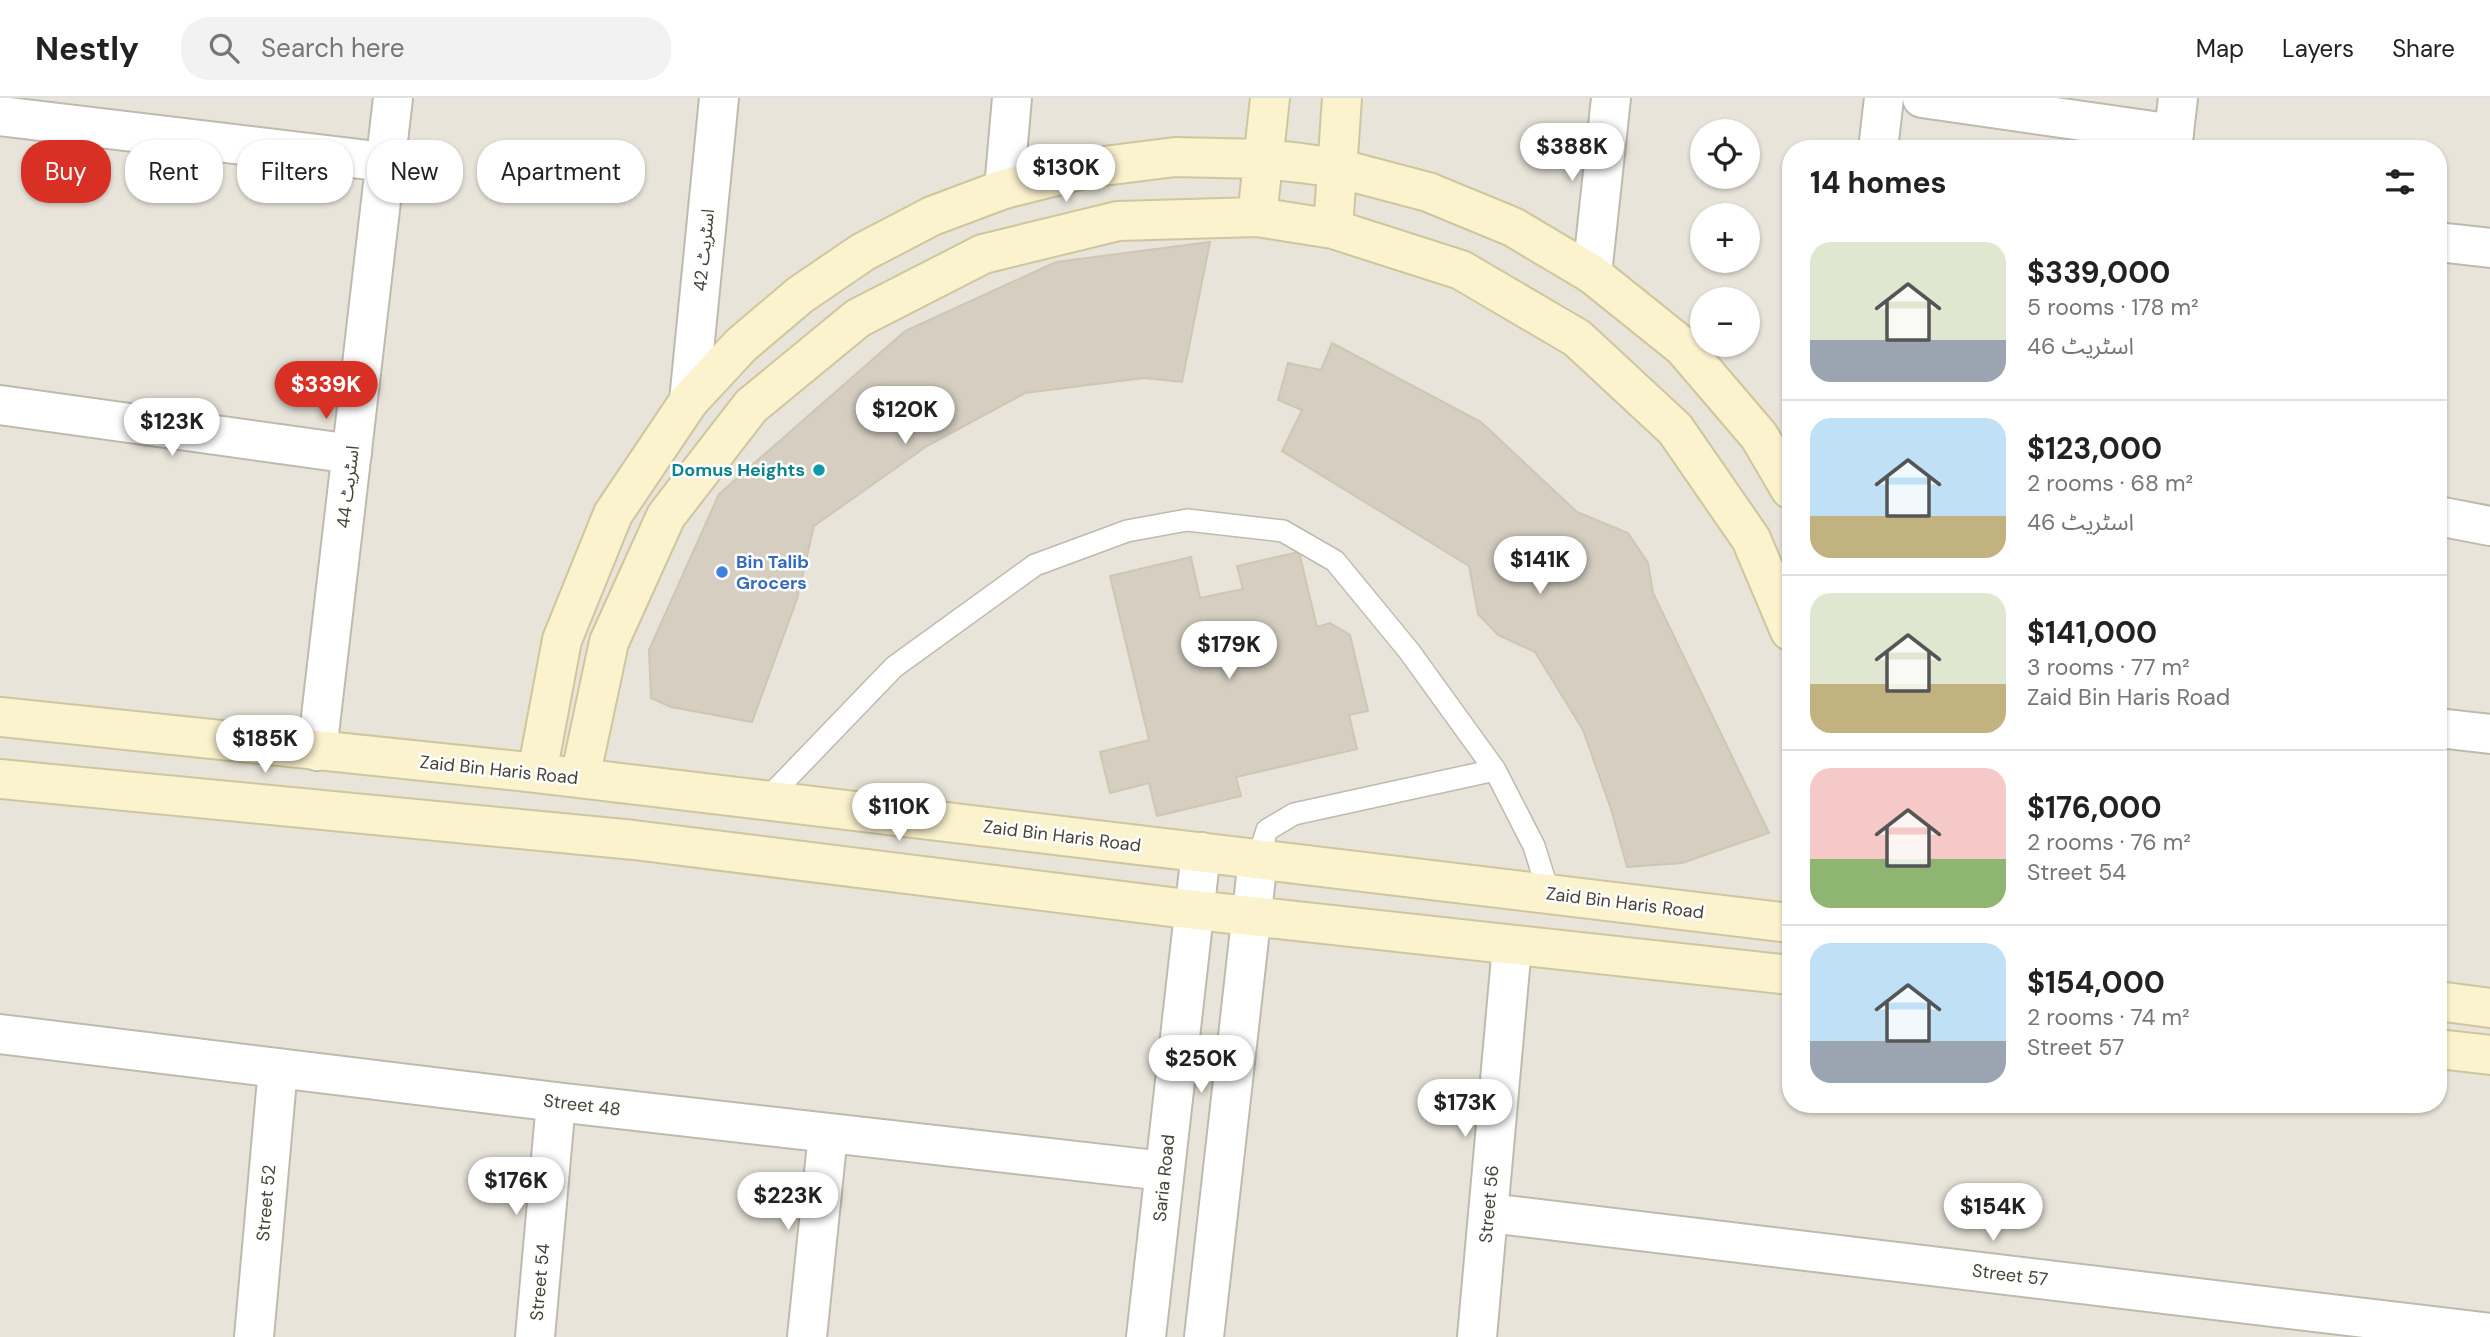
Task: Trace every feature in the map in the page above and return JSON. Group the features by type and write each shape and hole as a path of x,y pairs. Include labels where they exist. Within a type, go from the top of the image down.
{"street":[{"name":"اسٹریٹ 44","path":"388,140 393,98"},
{"name":"اسٹریٹ 42","path":"689,401 719,98"},
{"path":"1004,189 1012,98"},
{"path":"1257,217 1270,98"},
{"path":"1333,229 1342,98"},
{"path":"1592,274 1611,98"},
{"path":"1879,140 1884,98"},
{"path":"1922,98 2175,127"},
{"path":"0,116 367,160"},
{"path":"537,773 562,640 613,514 689,401 741,345 800,295 853,259 932,216 1004,189 1088,168 1163,159 1264,159 1337,168 1428,192 1500,222 1592,274 1683,347 1759,436 1782,475"},
{"name":"اسٹریٹ 44","path":"317,751 381,203"},
{"path":"580,778 609,642 667,516 751,406 859,317 983,254 1118,221 1257,217 1333,229 1461,270 1577,338 1675,429 1751,539 1782,612"},
{"path":"2447,246 2490,248"},
{"path":"0,405 352,454"},
{"path":"2447,518 2490,526"},
{"name":"Zaid Bin Haris Road","path":"0,717 537,773 1782,922"},
{"path":"2447,729 2490,734"},
{"path":"0,779 634,840 1195,910 1782,974"},
{"name":"Saria Road","path":"1146,1337 1201,852"},
{"path":"1204,1337 1258,859"},
{"name":"Street 56","path":"1477,1337 1512,946"},
{"path":"2447,1002 2490,1008"},
{"name":"Street 48","path":"0,1034 556,1102 1164,1171"},
{"path":"2447,1050 2490,1055"},
{"name":"Street 52","path":"254,1337 278,1068"},
{"name":"Street 54","path":"535,1337 556,1102"},
{"path":"807,1337 828,1134"},
{"name":"Street 57","path":"1489,1213 2390,1329 2490,1333"}],"lane":[{"path":"765,801 894,667 1035,565 1127,531 1187,520 1283,531 1335,561 1409,651 1495,770 1534,846 1549,894"},
{"path":"1258,859 1268,830 1294,814 1495,770"}],"shaded area":[{"path":"0,98 2490,98 2490,1337 0,1337"}],"building":[{"name":"Domus Heights","path":"1210,242 1182,382 1144,378 1025,393 927,446 814,526 797,599 752,722 671,707 651,698 649,650 719,494 905,331 1056,262"},
{"path":"1332,343 1481,422 1577,512 1628,533 1648,563 1653,593 1769,833 1682,863 1627,867 1611,809 1583,730 1535,652 1498,635 1478,614 1469,566 1282,451 1302,410 1278,400 1288,363 1321,370"},
{"path":"1299,552 1317,627 1330,623 1350,635 1368,711 1349,715 1357,749 1236,777 1241,796 1157,816 1149,783 1110,793 1100,752 1149,740 1110,576 1191,557 1200,598 1243,589 1237,566"}],"place":[{"name":"Domus Heights","path":"819,470"},
{"name":"Bin Talib Grocers","path":"722,572"}]}
